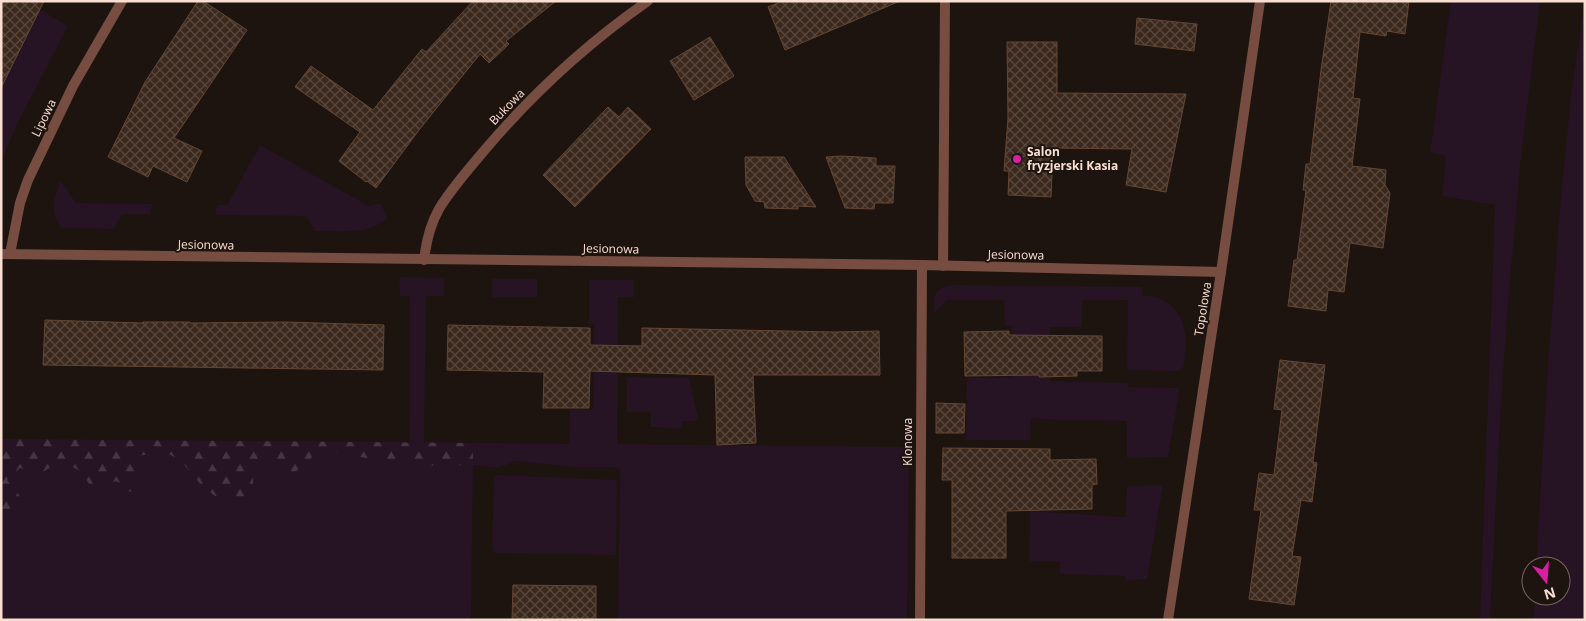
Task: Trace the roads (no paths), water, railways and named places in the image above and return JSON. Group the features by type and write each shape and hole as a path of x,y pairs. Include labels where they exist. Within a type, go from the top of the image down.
{"street":[{"name":"Lipowa","path":"6,254 28,180 73,86 122,1"},
{"name":"Bukowa","path":"424,260 426,243 439,210 472,165 504,127 570,61 614,25 648,1"},
{"path":"943,266 945,1"},
{"name":"Topolowa","path":"1168,620 1260,1"},
{"name":"Jesionowa","path":"6,254 922,265 1221,272"},
{"name":"Klonowa","path":"920,620 922,265"}],"place":[{"name":"Salon fryzjerski Kasia","path":"1017,159"}]}
